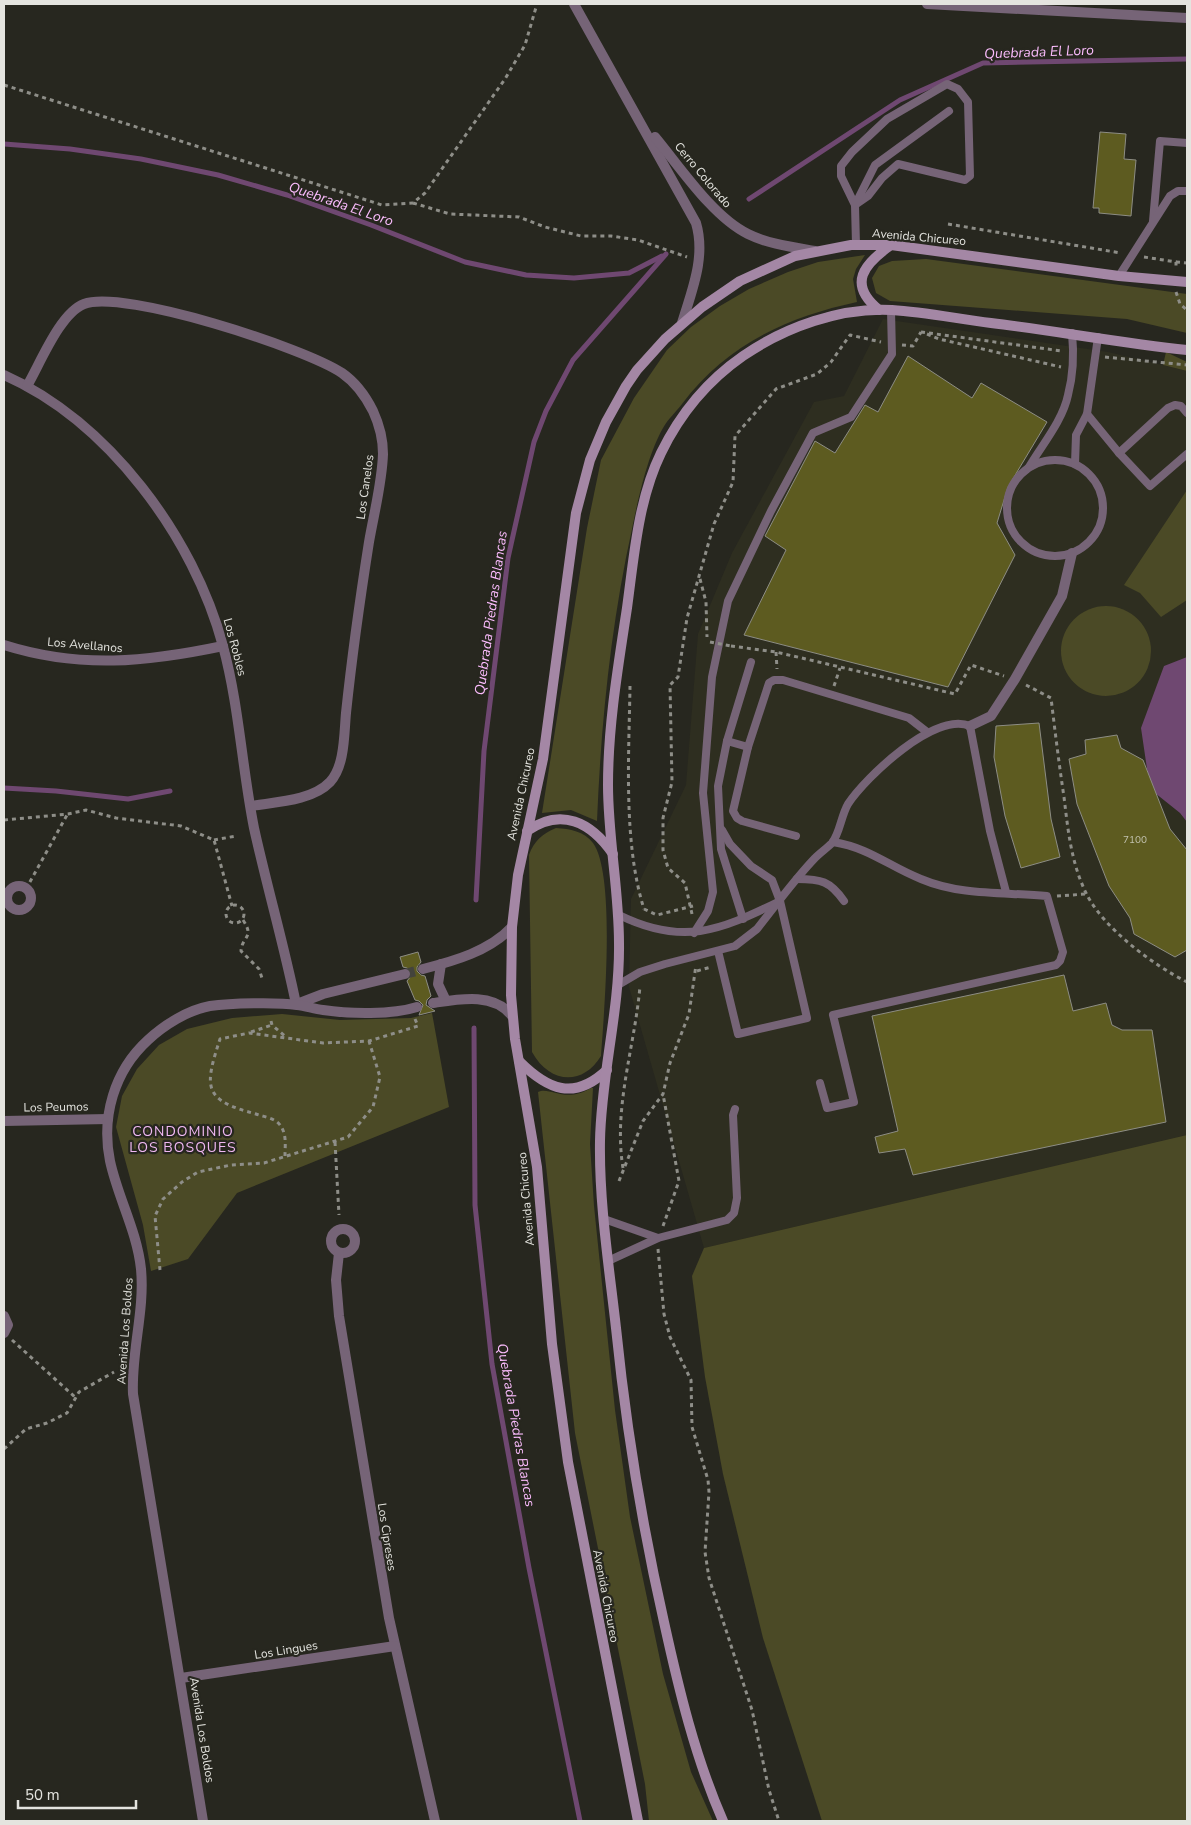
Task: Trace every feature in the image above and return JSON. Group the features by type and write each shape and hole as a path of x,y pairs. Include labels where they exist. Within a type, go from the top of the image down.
{"main road":[{"name":"Avenida Chicureo","path":"638,1821 568,1462 552,1344 534,1146 518,1060 512,1016 510,974 512,927 518,874 543,759 576,512 590,460 606,422 626,386 637,370 682,323 723,292 758,272 789,258 814,251 856,245 891,245 1118,276 1187,282"},
{"path":"879,310 865,296 862,277 869,262 891,245"},
{"path":"723,1821 696,1750 677,1680 653,1571 629,1437 608,1261 600,1137 618,985 618,915 609,807 608,767 617,676 638,534 659,456 679,421 693,402 727,368 773,338 810,323 852,313 891,310 1187,350"},
{"path":"527,831 550,820 575,821 597,835 613,854"},
{"path":"518,1060 540,1079 561,1089 585,1086 607,1070"}],"street":[{"name":"Cerro Colorado","path":"574,4 694,218 700,243 700,261 682,323"},
{"path":"927,4 1187,18"},
{"name":"Cerro Colorado","path":"639,118 716,211 728,222 758,238 814,251"},
{"name":"Los Canelos","path":"27,386 69,314 84,304 109,300 247,333 312,358 350,380 373,412 380,434 382,462 357,625 338,768 330,782 308,794 251,806"},
{"name":"Los Robles","path":"4,375 27,386 82,427 122,464 144,489 175,534 213,613 233,690 251,806 296,1004"},
{"path":"970,726 990,716 1015,679 1062,596 1072,553"},
{"name":"Los Avellanos","path":"4,645 26,651 108,662 163,658 223,646"},
{"path":"18,886 26,889 31,896 30,904 19,910 11,906 8,898 11,890 18,886"},
{"path":"4,914 11,906"},
{"path":"423,969 441,964 500,940 512,927"},
{"path":"441,964 438,984 446,1001"},
{"name":"Avenida Los Boldos","path":"296,1004 323,994 405,974"},
{"path":"433,1003 467,999 489,1000 506,1008 512,1016"},
{"name":"Avenida Los Boldos","path":"203,1821 133,1394 133,1362 141,1302 140,1260 130,1220 110,1161 108,1119 116,1086 131,1058 151,1037 173,1022 210,1006 296,1004 323,1010 387,1012 414,1008"},
{"name":"Los Peumos","path":"4,1121 108,1119"},
{"name":"Los Cipreses","path":"339,1253 336,1280 339,1316 383,1588 436,1821"},
{"path":"4,1316 8,1325 4,1333"},
{"name":"Los Lingues","path":"181,1678 395,1646"}],"lane":[{"path":"855,205 868,196 882,178 898,164 965,180 970,176 968,102 958,89 947,84 887,119 852,152 841,166 841,176 855,205 856,245"},
{"path":"855,205 875,165 949,111"},
{"path":"1153,222 1160,141 1187,143"},
{"path":"1118,276 1170,196 1178,191 1187,191"},
{"path":"694,933 708,911 713,892 703,794 712,678 728,601 771,511 813,433 851,417 892,354 891,310"},
{"path":"1030,467 1068,396 1074,352 1072,333"},
{"path":"1075,464 1076,435 1087,414 1097,356 1098,337"},
{"path":"1119,453 1168,408 1175,405 1181,406 1187,413"},
{"path":"1087,414 1119,453 1150,486 1187,454"},
{"path":"1062,460 1075,464 1094,480 1103,502 1102,518 1096,532 1086,545 1072,553 1056,556 1040,554 1026,547 1016,535 1009,522 1007,506 1010,491 1018,477 1030,467 1044,461 1062,460"},
{"path":"743,919 721,849 722,830 718,786 727,742 751,662"},
{"path":"796,836 742,821 735,816 733,811 748,747 769,683 778,680 909,718 927,732"},
{"path":"618,985 640,972 695,955 735,946 747,938 757,929 815,858 833,842 842,815 858,790 891,758 927,732 963,723 970,726 990,831 1006,892"},
{"path":"727,742 748,747"},
{"path":"718,951 738,1034 806,1018 780,901 772,880 751,866 730,844 722,830"},
{"path":"820,1083 827,1108 854,1102 833,1015 1056,964 1060,961 1063,952 1047,896 1006,892 965,892 921,880 854,845 833,842"},
{"path":"798,879 823,881 837,890 844,901"},
{"path":"618,915 643,927 694,933 723,927 780,901"},
{"path":"608,1261 658,1238 727,1220 734,1213 737,1198 733,1115 735,1109"},
{"path":"604,1219 658,1238"}],"path":[{"path":"413,203 425,193 504,79 525,45 537,4"},
{"path":"4,85 382,205 413,203 450,214 519,217 565,233 638,240 700,261"},
{"path":"948,224 1187,263"},
{"path":"1176,262 1176,297 1187,310"},
{"path":"1071,369 939,339 922,332 1074,352"},
{"path":"1097,356 1187,365"},
{"path":"700,579 706,602 707,641 776,652 956,694 971,665 1015,679 1051,698 1072,855 1086,894 1113,929 1131,945 1163,970 1187,982"},
{"path":"776,652 778,680"},
{"path":"831,695 840,668"},
{"path":"630,678 630,799 635,865 644,909 643,927"},
{"path":"4,820 68,814 86,810 116,818 180,826 214,840 236,836"},
{"path":"26,889 68,814"},
{"path":"214,840 232,906"},
{"path":"644,909 657,915 692,905 685,884"},
{"path":"1047,896 1086,894"},
{"path":"238,905 245,914 243,920 235,924 227,919 226,913 232,906 238,905"},
{"path":"243,920 248,926 249,936 241,952 259,969 263,981"},
{"path":"619,1181 644,1121 663,1094 670,1063 689,1014 697,971"},
{"path":"623,1170 621,1155 625,1076 640,988 640,972"},
{"path":"249,1033 323,1043 369,1041 418,1026 414,1008"},
{"path":"285,1156 285,1136 281,1126 271,1119 240,1110 219,1100 210,1088 210,1071 220,1039 249,1033 271,1023 287,1038"},
{"path":"160,1270 155,1216 163,1200 198,1172 231,1165 264,1163 348,1137 373,1107 380,1077 369,1041"},
{"path":"663,1094 679,1181 658,1238 664,1314 670,1337 691,1380 692,1427 710,1492 705,1552 709,1578 752,1710 769,1790 779,1821"},
{"path":"335,1142 339,1215"},
{"path":"4,1333 76,1398"},
{"path":"4,1449 26,1429 47,1423 67,1413 79,1392 114,1372"}],"shaded area":[{"path":"865,255 856,269 853,279 857,302 831,308 782,325 738,350 699,383 663,428 648,463 640,491 618,601 604,711 597,821 571,810 542,813 587,528 601,460 634,398 667,350 691,327 720,306 749,289 788,272 818,262"},
{"path":"926,259 1187,294 1187,333 1127,319 890,301 876,293 872,278 879,266 892,261"},
{"path":"883,319 1108,352 1187,371 1187,657 1164,666 1150,789 1180,813 1187,822 1187,1135 704,1248 629,987 631,899 686,785 698,634 732,553 814,402 844,396"},
{"path":"1166,352 1187,362 1187,371 1163,365"},
{"path":"1187,490 1187,600 1161,617 1140,593 1124,585"},
{"path":"1106,606 1123,609 1138,619 1148,634 1151,651 1148,668 1138,683 1123,693 1106,696 1089,693 1074,683 1064,668 1061,651 1064,634 1074,619 1089,609"},
{"path":"1187,657 1187,822 1180,813 1150,789 1141,728 1164,666"},
{"path":"556,828 581,833 593,843 600,860 604,884 607,945 601,1056 585,1073 575,1077 556,1075 547,1070 532,1052 529,855 539,838"},
{"path":"432,1013 449,1107 237,1193 188,1259 151,1271 143,1225 116,1127 122,1096 137,1069 159,1045 187,1029 232,1018 282,1014 340,1020 411,1018"},
{"path":"593,1088 590,1144 594,1206 615,1410 630,1517 663,1674 691,1772 713,1821 649,1821 645,1784 575,1433 538,1092 548,1091 573,1095"},
{"path":"1187,1135 1187,1821 822,1821 763,1638 723,1474 705,1377 692,1276 704,1248"}],"building":[{"path":"1100,132 1126,134 1124,159 1136,160 1131,216 1099,213 1099,208 1093,208"},
{"path":"908,356 972,398 981,383 1047,422 1008,487 997,523 1015,555 948,687 744,635 786,550 765,536 815,441 835,453 865,405 878,412"},
{"path":"1039,723 1051,819 1060,857 1021,868 1005,816 994,757 996,726"},
{"path":"1117,735 1121,748 1143,760 1170,829 1187,850 1187,950 1175,957 1134,934 1130,918 1109,886 1077,804 1069,759 1086,754 1085,740"},
{"path":"418,952 421,962 417,967 417,971 425,976 431,996 427,1000 426,1005 435,1011 419,1015 423,1005 415,1000 407,981 412,972 403,967 400,957"},
{"path":"1064,975 1073,1011 1106,1003 1112,1025 1122,1030 1152,1030 1166,1122 913,1175 905,1149 879,1153 875,1137 898,1131 872,1016"}],"waterway":[{"name":"Quebrada El Loro","path":"749,199 900,100 983,63 1187,59"},
{"name":"Quebrada El Loro","path":"4,144 70,149 141,159 218,175 287,195 371,225 465,262 526,275 574,278 629,273 662,256"},
{"name":"Quebrada Piedras Blancas","path":"476,900 484,751 508,558 534,442 546,411 573,360 666,254"},
{"path":"4,788 56,791 128,799 170,791"},
{"name":"Quebrada Piedras Blancas","path":"474,1028 475,1205 492,1364 529,1568 580,1821"}],"tunnel":[{"path":"405,974 423,969"}],"district":[{"name":"CONDOMINIO LOS BOSQUES","path":"183,1140"}]}
